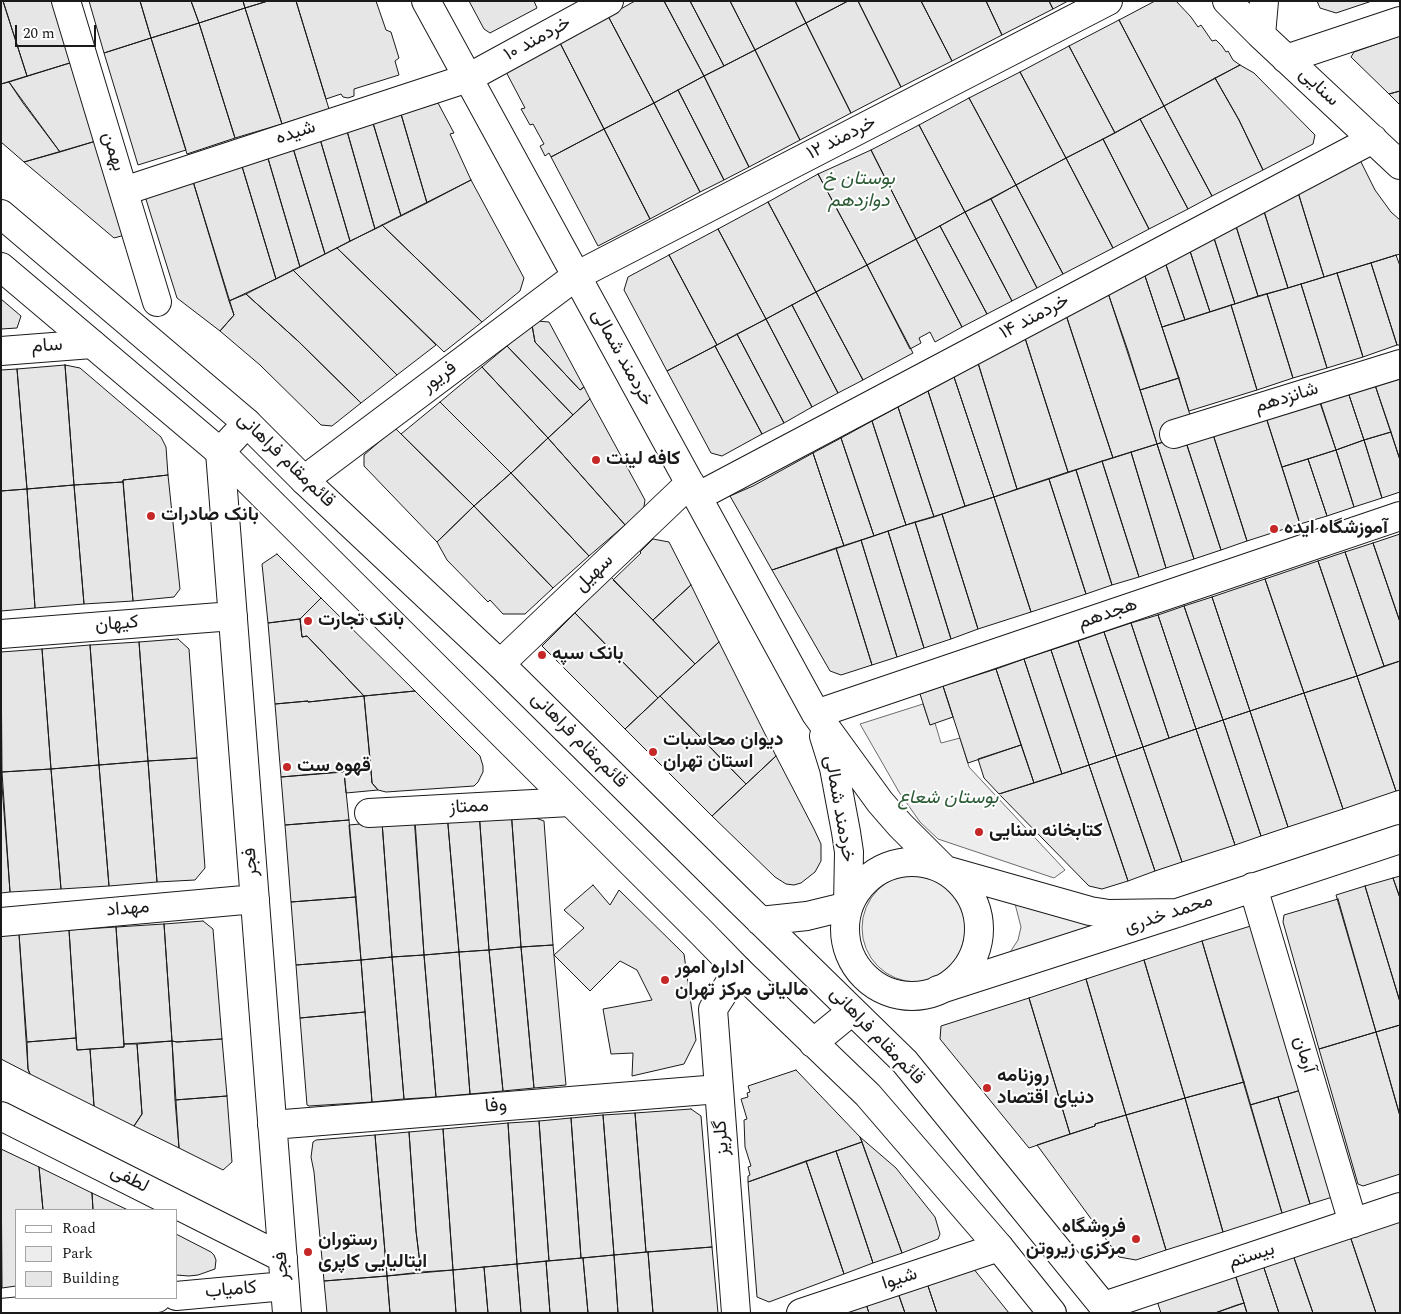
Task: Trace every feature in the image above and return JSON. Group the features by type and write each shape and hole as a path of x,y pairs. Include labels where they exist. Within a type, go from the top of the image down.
{"street":[{"name":"بهمن","path":"66,1 157,302"},
{"name":"خردمند شمالی","path":"426,1 816,714 880,802 900,825 946,870"},
{"name":"خردمند ۱۰","path":"468,78 609,1"},
{"name":"خردمند ۱۲","path":"576,276 1108,1"},
{"name":"سنایی","path":"1227,1 1286,59 1400,165"},
{"path":"1261,35 1264,1"},
{"path":"1286,59 1400,21"},
{"name":"شیده","path":"124,190 468,78"},
{"name":"خردمند ۱۴","path":"693,490 1373,140"},
{"name":"قائم‌مقام فراهانی","path":"1,214 247,422 304,480 500,664 905,1062 1106,1310"},
{"name":"قائم‌مقام فراهانی","path":"1,267 220,452 738,970 868,1095 999,1247 1052,1313"},
{"name":"فریور","path":"304,480 576,276"},
{"name":"سام","path":"1,351 92,344"},
{"name":"شانزدهم","path":"1174,434 1400,364"},
{"path":"220,452 247,422"},
{"name":"فجر","path":"220,452 287,1313"},
{"name":"سهیل","path":"500,664 693,490"},
{"name":"هجدهم","path":"816,714 1400,516"},
{"name":"کیهان","path":"1,634 233,616"},
{"name":"خردمند شمالی","path":"816,714 834,768 846,832 849,852 848,906"},
{"name":"ممتاز","path":"369,812 570,802"},
{"name":"محمد خدری","path":"852,1011 927,993 1400,839"},
{"path":"946,870 962,884 974,901 979,922 978,943 970,963 956,979 927,993 896,994 879,988 864,976 852,961 846,943 844,925 848,906 857,889 871,875 889,866 908,862 927,863 1090,911 1109,914 1177,913"},
{"name":"آرمان","path":"1253,888 1353,1223"},
{"name":"مهداد","path":"1,922 254,899"},
{"path":"760,921 807,916 848,906"},
{"name":"گلریز","path":"736,1313 713,1009 738,970"},
{"path":"814,1043 852,1011"},
{"name":"وفا","path":"272,1125 719,1089"},
{"name":"لطفی","path":"1,1116 283,1258"},
{"name":"بیستم","path":"1106,1310 1400,1208"},
{"name":"شیوا","path":"801,1313 999,1247"},
{"name":"کامیاب","path":"178,1296 285,1286"},
{"path":"1,1312 146,1299"}],"green space":[{"name":"بوستان شعاع","path":"923,704 930,725 935,723 941,743 960,738 969,767 1065,870 1054,878 938,839 920,822 899,792 860,724"},
{"path":"916,874 937,878 954,890 966,907 970,928 966,949 954,966 937,978 916,982 895,978 878,966 866,949 862,928 866,907 878,890 895,878"},
{"path":"1013,896 1113,929 1001,966 1018,940 1021,927"}],"building":[{"path":"1,1 3,1 27,76 1,84"},
{"path":"3,1 54,1 73,62 27,76"},
{"path":"89,1 140,1 151,38 104,53"},
{"path":"140,1 191,1 199,23 151,38"},
{"path":"191,1 243,1 245,8 199,23"},
{"path":"243,1 268,1 245,8"},
{"path":"268,1 296,1 329,109 282,124 245,8"},
{"path":"296,1 376,1 386,30 391,32 399,58 395,61 399,75 354,89 354,96 348,98 343,97 341,94 326,99"},
{"path":"469,1 534,1 537,8 490,33 484,29"},
{"path":"635,1 664,1 704,76 654,103 608,16"},
{"path":"664,1 690,1 724,66 704,76"},
{"path":"690,1 730,1 755,50 724,66"},
{"path":"730,1 795,1 806,23 755,50"},
{"path":"795,1 848,1 806,23"},
{"path":"848,1 858,1 901,87 851,113 806,23"},
{"path":"858,1 921,1 952,61 901,87"},
{"path":"921,1 986,1 1002,35 952,61"},
{"path":"986,1 1049,1 1053,9 1002,35"},
{"path":"1049,1 1068,1 1053,9"},
{"path":"1155,1 1176,1 1198,27 1201,25 1212,41 1216,40 1226,52 1228,51 1233,60 1240,65 1164,106 1119,20"},
{"path":"1317,1 1372,1 1336,13 1320,8"},
{"path":"245,8 282,124 235,138 199,23"},
{"path":"608,16 654,103 604,129 559,41"},
{"path":"1119,20 1164,106 1115,133 1069,46"},
{"path":"199,23 235,138 187,154 151,38"},
{"path":"806,23 851,113 800,140 755,50"},
{"path":"1400,36 1400,91 1389,94 1351,57 1354,52"},
{"path":"151,38 186,150 138,165 104,53"},
{"path":"559,41 604,129 551,157 549,153 545,156 540,146 544,144 533,124 530,125 521,109 525,108 504,68"},
{"path":"1069,46 1115,133 1066,158 1020,72"},
{"path":"755,50 800,140 749,167 704,76"},
{"path":"73,62 96,141 60,152 9,82"},
{"path":"1240,65 1254,73 1315,135 1313,144 1263,170 1239,120 1215,78"},
{"path":"1020,72 1066,158 1016,185 969,98"},
{"path":"704,76 749,167 724,180 678,90"},
{"path":"1215,78 1239,120 1263,170 1212,196 1164,106"},
{"path":"9,82 60,152 24,162 1,142 1,84"},
{"path":"678,90 724,180 700,192 654,103"},
{"path":"1400,91 1400,105 1389,94"},
{"path":"969,98 1016,185 965,212 919,125"},
{"path":"438,103 454,133 450,134 471,180 427,203 401,114"},
{"path":"654,103 700,192 650,219 604,129"},
{"path":"1164,106 1212,196 1188,209 1140,119"},
{"path":"401,114 427,203 401,216 373,123"},
{"path":"1140,119 1188,209 1149,229 1103,139"},
{"path":"373,123 401,216 375,229 347,131"},
{"path":"919,125 965,212 916,239 871,150"},
{"path":"604,129 650,219 598,246 551,157"},
{"path":"347,131 375,229 350,241 320,139"},
{"path":"320,139 350,241 325,254 293,148"},
{"path":"1103,139 1149,229 1113,248 1066,158"},
{"path":"96,141 125,235 114,238 24,162"},
{"path":"293,148 325,254 300,267 267,155"},
{"name":"بوستان خ دوازدهم","path":"871,150 916,239 867,265 818,174"},
{"path":"267,155 300,267 276,279 241,163"},
{"path":"1358,156 1375,190 1391,212 1400,220 1400,254 1324,277 1297,189"},
{"path":"1066,158 1113,248 1063,274 1016,185"},
{"path":"241,163 276,279 229,301 192,178"},
{"path":"818,174 867,265 816,292 768,202"},
{"path":"192,178 234,315 220,331 177,298 144,193"},
{"path":"471,180 524,278 520,291 482,322 382,225"},
{"path":"1016,185 1063,274 1037,288 991,199"},
{"path":"1297,189 1324,277 1288,288 1263,208"},
{"path":"991,199 1037,288 1012,301 965,212"},
{"path":"768,202 816,292 766,319 718,229"},
{"path":"1263,208 1288,288 1258,296 1235,223"},
{"path":"965,212 1012,301 987,314 940,226"},
{"path":"1235,223 1258,296 1235,304 1213,235"},
{"path":"382,225 482,322 444,352 337,248"},
{"path":"940,226 987,314 962,327 916,239"},
{"path":"718,229 766,319 717,345 669,255"},
{"path":"1213,235 1235,304 1210,312 1189,248"},
{"path":"916,239 962,327 935,342 930,332 919,338 921,343 910,349 867,265"},
{"path":"337,248 436,345 397,375 293,270"},
{"path":"1189,248 1210,312 1185,320 1165,262"},
{"path":"669,255 717,345 667,371 624,290 628,277"},
{"path":"1396,255 1400,266 1400,345 1397,345 1371,263"},
{"path":"1165,262 1185,320 1162,327 1144,273"},
{"path":"1371,263 1397,345 1363,357 1337,273"},
{"path":"867,265 913,353 863,380 816,292"},
{"path":"293,270 397,375 361,403 298,341 246,294"},
{"path":"1144,273 1179,378 1140,390 1108,293"},
{"path":"1337,273 1363,357 1327,368 1301,284"},
{"path":"1301,284 1327,368 1293,378 1267,294"},
{"path":"816,292 863,380 838,393 792,305"},
{"path":"1108,293 1157,444 1113,458 1066,315"},
{"path":"246,294 298,341 361,403 332,426 321,425 260,365 220,331 234,315 229,301"},
{"path":"1267,294 1293,378 1257,390 1231,305"},
{"path":"1,299 21,316 17,328 1,329"},
{"path":"792,305 838,393 812,407 766,319"},
{"path":"1231,305 1257,390 1189,411 1162,327"},
{"path":"1066,315 1113,458 1068,472 1025,338"},
{"path":"766,319 812,407 784,423 737,334"},
{"path":"537,321 549,322 584,387 580,390 535,342 532,325"},
{"path":"532,325 535,342 580,390 584,387 590,399 573,415 507,346"},
{"path":"737,334 784,423 762,434 715,346"},
{"path":"1025,338 1068,472 1017,489 978,363"},
{"path":"507,346 573,415 548,438 482,367"},
{"path":"715,346 762,434 722,456 711,453 667,371"},
{"path":"978,363 1017,489 994,497 954,377"},
{"path":"65,365 74,485 27,489 17,369"},
{"path":"65,365 80,368 161,437 166,447 168,475 123,480 123,482 74,485"},
{"path":"482,367 548,438 511,473 440,402"},
{"path":"17,369 27,489 1,491 1,370"},
{"path":"1400,373 1400,460 1374,382"},
{"path":"954,377 994,497 965,506 928,391"},
{"path":"1179,378 1195,432 1157,444 1140,390"},
{"path":"1374,382 1391,432 1364,440 1348,392"},
{"path":"928,391 965,506 934,517 898,407"},
{"path":"1348,392 1364,440 1336,450 1320,401"},
{"path":"1317,394 1336,450 1282,467 1264,411"},
{"path":"590,399 645,500 643,513 627,527 548,438"},
{"path":"440,402 511,473 474,506 401,434"},
{"path":"898,407 934,517 906,525 872,421"},
{"path":"1264,411 1300,524 1247,541 1211,428"},
{"path":"872,421 906,525 874,536 841,438"},
{"path":"395,428 474,506 437,542 364,466 364,455"},
{"path":"1211,428 1247,541 1221,550 1184,436"},
{"path":"1391,432 1400,460 1400,492 1382,498 1364,440"},
{"path":"1184,436 1221,550 1194,559 1157,444"},
{"path":"548,438 625,525 589,556 511,473"},
{"path":"841,438 874,536 844,546 813,453"},
{"path":"1364,440 1382,498 1354,507 1336,450"},
{"path":"1157,444 1194,559 1166,568 1131,452"},
{"path":"1336,450 1354,507 1327,516 1308,459"},
{"path":"1131,452 1166,568 1139,577 1102,461"},
{"path":"813,453 844,546 772,570 730,496 753,486"},
{"path":"1308,459 1327,516 1300,524 1282,467"},
{"path":"1102,461 1139,577 1112,585 1076,470"},
{"path":"1076,470 1112,585 1086,594 1049,479"},
{"path":"511,473 589,556 553,588 474,506"},
{"path":"168,475 180,589 174,597 133,601 123,480"},
{"path":"1049,479 1086,594 1031,612 994,497"},
{"path":"123,482 133,601 84,604 74,485"},
{"path":"74,485 84,604 35,608 27,489"},
{"path":"27,489 35,608 1,611 1,491"},
{"path":"994,497 1031,612 978,629 942,514"},
{"path":"474,506 553,588 525,614 503,614 490,600 488,602 447,560 437,542"},
{"path":"942,514 978,629 951,639 915,522"},
{"path":"915,522 951,639 924,648 888,531"},
{"path":"888,531 924,648 897,657 861,540"},
{"path":"1400,534 1400,622 1373,543"},
{"path":"653,539 669,542 691,585 653,620 613,580"},
{"path":"861,540 897,657 872,665 836,548"},
{"path":"1373,543 1400,622 1400,661 1384,666 1345,552"},
{"path":"836,548 872,665 841,675 830,671 772,570"},
{"path":"1345,552 1384,666 1357,676 1318,561"},
{"path":"277,554 321,598 300,619 268,623 262,564"},
{"path":"1318,561 1357,676 1304,693 1265,579"},
{"path":"611,577 695,664 658,698 575,613"},
{"path":"1265,579 1304,693 1250,711 1212,597"},
{"path":"691,585 719,642 695,664 653,620"},
{"path":"1212,597 1250,711 1223,720 1184,606"},
{"path":"321,598 415,691 364,696 307,636 302,637 300,619"},
{"path":"1184,606 1223,720 1196,729 1158,615"},
{"path":"575,613 658,698 625,729 542,646"},
{"path":"1158,615 1196,729 1169,738 1131,623"},
{"path":"300,619 302,637 307,636 364,696 275,704 268,623"},
{"path":"1131,623 1169,738 1143,747 1104,632"},
{"path":"1104,632 1143,747 1116,756 1078,641"},
{"path":"178,639 189,649 197,758 148,761 139,642"},
{"path":"1078,641 1116,756 1089,765 1051,650"},
{"path":"139,642 148,761 99,765 90,645"},
{"path":"719,642 776,756 746,784 660,696"},
{"path":"90,645 99,765 51,769 42,649"},
{"path":"42,649 51,769 2,772 1,652"},
{"path":"1051,650 1089,765 1062,774 1024,659"},
{"path":"1024,659 1062,774 1034,783 996,669"},
{"path":"1400,661 1400,790 1396,791 1357,676"},
{"path":"996,669 1021,745 968,763 943,686"},
{"path":"1357,676 1396,791 1343,809 1304,693"},
{"path":"943,686 953,717 930,725 920,694"},
{"path":"415,691 480,756 483,772 474,786 386,792 378,790 372,783 364,696"},
{"path":"1304,693 1343,809 1288,827 1250,711"},
{"path":"364,696 371,769 281,777 275,704"},
{"path":"660,696 746,784 712,816 625,729"},
{"path":"1250,711 1288,827 1261,836 1223,720"},
{"path":"1223,720 1261,836 1235,845 1196,729"},
{"path":"1196,729 1235,845 1182,862 1143,747"},
{"path":"1021,745 1034,783 999,794 984,778 978,759"},
{"path":"1143,747 1182,862 1155,871 1116,756"},
{"path":"776,756 821,844 821,861 815,872 801,883 794,885 786,884 775,877 712,816"},
{"path":"1116,756 1155,871 1128,881 1089,765"},
{"path":"197,758 205,868 195,880 157,882 148,761"},
{"path":"148,761 157,882 109,886 99,765"},
{"path":"99,765 109,886 61,889 51,769"},
{"path":"1089,765 1128,881 1102,889 1089,886 999,794"},
{"path":"51,769 61,889 10,892 2,772"},
{"path":"371,769 372,783 378,790 346,793 344,772"},
{"path":"1,772 10,892 1,893"},
{"path":"344,772 349,820 285,825 281,777"},
{"path":"511,809 521,947 489,950 479,811"},
{"path":"511,809 544,821 553,945 521,947"},
{"path":"479,811 489,950 459,952 447,813"},
{"path":"447,813 459,952 424,955 414,816"},
{"path":"349,820 356,897 291,902 285,825"},
{"path":"415,820 424,955 392,957 382,822"},
{"path":"382,822 392,957 361,960 349,825"},
{"path":"1400,876 1400,898 1393,878"},
{"path":"1393,878 1400,898 1400,1002 1365,886"},
{"name":"اداره امور مالیاتی مرکز تهران","path":"593,885 610,905 619,890 684,954 696,1040 684,1064 632,1076 633,1053 611,1054 603,1009 652,1000 637,970 620,961 590,991 554,955 584,928 564,910"},
{"path":"1365,886 1400,1002 1400,1025 1376,1032 1336,895"},
{"path":"356,897 361,960 296,965 291,902"},
{"path":"1338,899 1376,1032 1319,1049 1283,922 1284,915"},
{"path":"203,921 213,929 222,1039 172,1041 164,924"},
{"path":"164,924 172,1041 124,1044 116,927"},
{"path":"1254,925 1308,1088 1250,1105 1202,941"},
{"path":"116,927 124,1047 77,1050 69,930"},
{"path":"69,930 76,1038 27,1042 19,934"},
{"path":"19,934 28,1069 30,1074 1,1059 1,935"},
{"path":"1202,941 1244,1082 1185,1098 1144,960"},
{"path":"553,945 566,1085 534,1088 521,947"},
{"path":"521,947 534,1088 503,1091 489,950"},
{"path":"489,950 503,1091 470,1094 459,952"},
{"path":"459,952 470,1094 436,1097 424,955"},
{"path":"424,955 436,1097 404,1099 392,957"},
{"path":"392,957 404,1099 372,1102 361,960"},
{"path":"361,960 365,1012 300,1018 296,965"},
{"path":"1144,960 1185,1098 1126,1115 1086,979"},
{"path":"1086,979 1126,1115 1070,1134 1029,998"},
{"path":"1029,998 1070,1134 1029,1148 940,1039 941,1026"},
{"path":"365,1012 372,1102 307,1105 300,1018"},
{"path":"1400,1025 1400,1116 1376,1032"},
{"path":"1376,1032 1400,1116 1400,1174 1363,1186 1358,1184 1319,1049"},
{"path":"76,1038 77,1050 90,1049 94,1106 30,1074 28,1069 27,1042"},
{"path":"222,1039 227,1096 175,1100 172,1041"},
{"path":"172,1041 179,1148 134,1126 142,1114 137,1044"},
{"path":"124,1044 137,1044 142,1114 134,1126 94,1106 90,1049 124,1047"},
{"path":"796,1070 860,1137 862,1142 748,1182 748,1176 750,1175 748,1167 751,1166 745,1147 744,1120 747,1119 741,1099 748,1097 747,1093 750,1092 748,1086"},
{"path":"1244,1082 1282,1213 1223,1232 1185,1098"},
{"path":"1308,1088 1339,1195 1310,1204 1278,1097"},
{"path":"227,1096 232,1162 223,1170 179,1148 175,1100"},
{"path":"1278,1097 1310,1204 1282,1213 1250,1105"},
{"path":"1185,1098 1223,1232 1166,1250 1126,1115"},
{"path":"691,1109 701,1116 712,1247 646,1252 635,1113"},
{"path":"635,1113 646,1252 614,1255 603,1115"},
{"path":"603,1115 614,1255 581,1258 571,1118"},
{"path":"1126,1115 1166,1250 1136,1260 1119,1257 1037,1145"},
{"path":"571,1118 581,1258 549,1261 539,1121"},
{"path":"539,1121 549,1261 517,1264 508,1123"},
{"path":"508,1123 517,1264 453,1270 443,1129"},
{"path":"443,1129 453,1270 421,1272 409,1132"},
{"path":"409,1132 421,1272 387,1276 375,1135"},
{"path":"375,1135 387,1276 324,1281 311,1157 313,1142 316,1140"},
{"path":"860,1137 896,1168 935,1217 940,1234 938,1239 902,1253"},
{"path":"862,1142 902,1253 873,1263 836,1151"},
{"path":"1,1149 39,1167 43,1209 15,1209 15,1286 2,1288"},
{"path":"836,1151 873,1263 844,1274 806,1161"},
{"path":"806,1161 844,1274 769,1302 757,1297 748,1182"},
{"path":"39,1167 92,1193 93,1209 43,1209"},
{"path":"92,1193 126,1209 93,1209"},
{"path":"1400,1216 1400,1313 1376,1313 1349,1233"},
{"path":"1349,1233 1376,1313 1313,1313 1292,1252"},
{"path":"178,1235 211,1252 216,1260 215,1269 189,1276 178,1275"},
{"path":"712,1247 718,1313 653,1313 648,1252"},
{"path":"648,1252 653,1313 618,1313 614,1255"},
{"path":"1292,1252 1313,1313 1279,1313 1262,1262"},
{"path":"614,1255 618,1313 588,1313 583,1258"},
{"path":"583,1258 588,1313 550,1313 546,1261"},
{"path":"546,1261 550,1313 521,1313 517,1264"},
{"path":"1262,1262 1279,1313 1247,1313 1234,1271"},
{"path":"517,1264 521,1313 488,1313 484,1267"},
{"path":"484,1267 488,1313 456,1313 453,1270"},
{"path":"973,1268 1009,1313 937,1313 926,1280"},
{"path":"453,1270 456,1313 390,1313 387,1276"},
{"path":"1234,1271 1244,1303 1215,1313 1161,1313 1158,1304 1164,1294"},
{"path":"387,1276 390,1313 327,1313 324,1281"},
{"path":"926,1280 937,1313 905,1313 897,1290"},
{"path":"897,1290 905,1313 869,1313 865,1301"},
{"path":"865,1301 869,1313 829,1313"},
{"path":"1244,1303 1247,1313 1215,1313 1237,1305"}],"place":[{"name":"کافه لینت","path":"596,460"},
{"name":"بانک صادرات","path":"151,516"},
{"name":"آموزشگاه ایده","path":"1274,529"},
{"name":"بانک تجارت","path":"308,621"},
{"name":"بانک سپه","path":"542,655"},
{"name":"دیوان محاسبات استان تهران","path":"653,752"},
{"name":"قهوه ست","path":"287,767"},
{"name":"كتابخانه سنایی","path":"979,832"},
{"name":"اداره امور مالیاتی مرکز تهران","path":"665,980"},
{"name":"روزنامه دنیای اقتصاد","path":"987,1088"},
{"name":"فروشگاه مرکزى زیروتن","path":"1136,1239"},
{"name":"رستوران ایتالیایی کاپری","path":"308,1252"}]}
